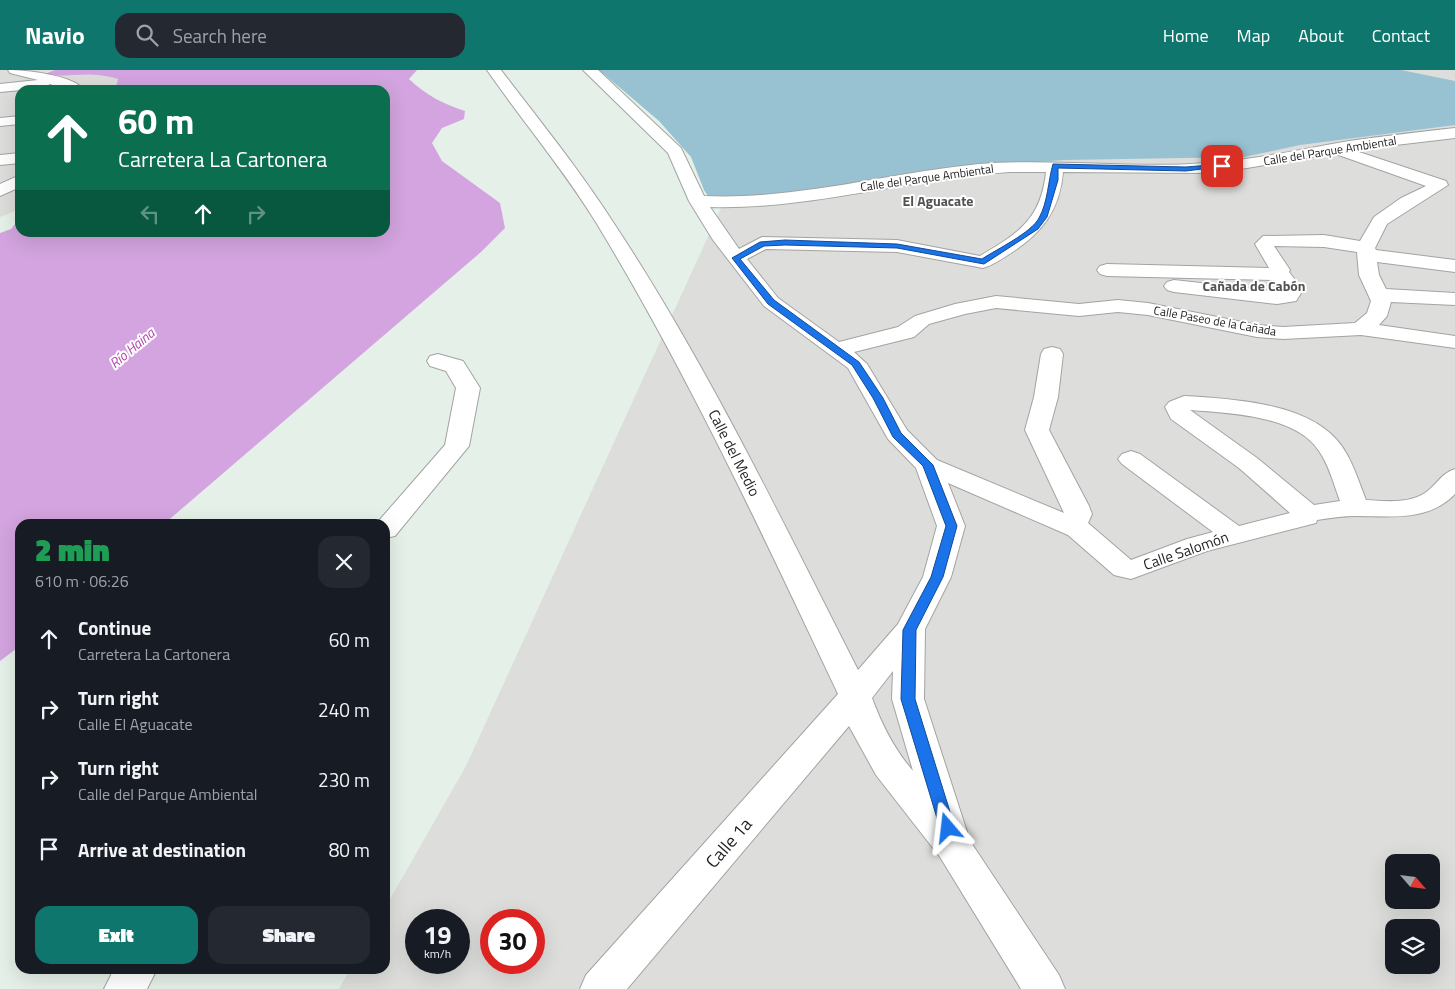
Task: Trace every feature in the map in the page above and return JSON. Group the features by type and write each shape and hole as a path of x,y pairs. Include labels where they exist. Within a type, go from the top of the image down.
{"street":[{"path":"15,70 70,85"},
{"name":"Calle del Medio","path":"494,70 583,189 695,376 854,694 866,730 888,766 953,846"},
{"path":"590,70 675,151 698,201 736,258 771,302 856,364 878,398 897,434 928,465 951,526 937,577 910,630 908,699 953,846 1044,989"},
{"path":"36,85 60,83"},
{"path":"0,88 15,87"},
{"path":"0,122 15,120"},
{"name":"Calle del Parque Ambiental","path":"698,201 751,203 952,172 1055,166 1186,169 1240,165 1334,149 1455,133"},
{"path":"1334,149 1440,185 1407,202 1380,221 1368,251 1367,266 1381,301 1378,316 1361,329"},
{"path":"0,160 15,158"},
{"path":"736,258 762,243 778,243 897,246 984,262 1036,227 1043,217 1054,180 1055,166"},
{"path":"0,191 15,183"},
{"path":"1106,275 1270,298 1289,297 1293,290 1279,272 1264,244 1265,241 1290,238 1324,241 1418,263 1455,266"},
{"path":"1378,295 1455,299"},
{"name":"Calle Paseo de la Cañada","path":"834,349 876,342 906,332 922,320 962,308 996,302 1078,310 1118,306 1148,309 1250,329 1283,333 1361,329 1455,342"},
{"path":"1052,354 1046,397 1037,430 1076,506 1078,514 1073,527"},
{"path":"390,524 457,446 468,388 455,366 438,361"},
{"path":"1308,514 1248,463 1178,414 1177,407 1184,403 1248,410 1291,420 1312,429 1328,445 1356,508"},
{"path":"1131,459 1234,535"},
{"name":"Calle Salomón","path":"928,465 1073,527 1128,569 1234,535 1306,517 1308,514 1356,508 1416,509 1443,494 1455,477"},
{"name":"Calle 1a","path":"601,989 826,731 854,694 910,630"},
{"path":"125,989 133,974"}],"shaded area":[{"path":"0,70 55,70 44,73 56,76 92,71 118,79 116,85 15,85 15,211 0,217"},
{"path":"599,70 1401,70 1455,81 1455,125 1300,145 1244,157 1064,160 968,167 744,199 708,196 691,157 659,121"},
{"path":"736,70 1455,70 1455,989 339,989 347,974 390,974 390,899 466,766 754,136"}],"water":[{"name":"Río Haina","path":"55,70 417,70 409,79 415,85 435,98 465,111 464,119 442,128 432,143 442,161 500,203 505,228 481,252 170,519 15,519 15,650 0,661 0,233 11,229 15,224 15,237 390,237 390,85 116,85 118,79 107,76 41,75"}],"district":[{"name":"El Aguacate","path":"938,201"},
{"name":"Cañada de Cabón","path":"1254,286"}],"route":[{"path":"948,828 908,699 910,630 937,577 951,526 928,465 897,434 878,398 856,364 771,302 736,258 762,243 785,243 897,246 984,262 1036,227 1047,208 1054,180 1055,166 1186,169 1222,166"}]}
